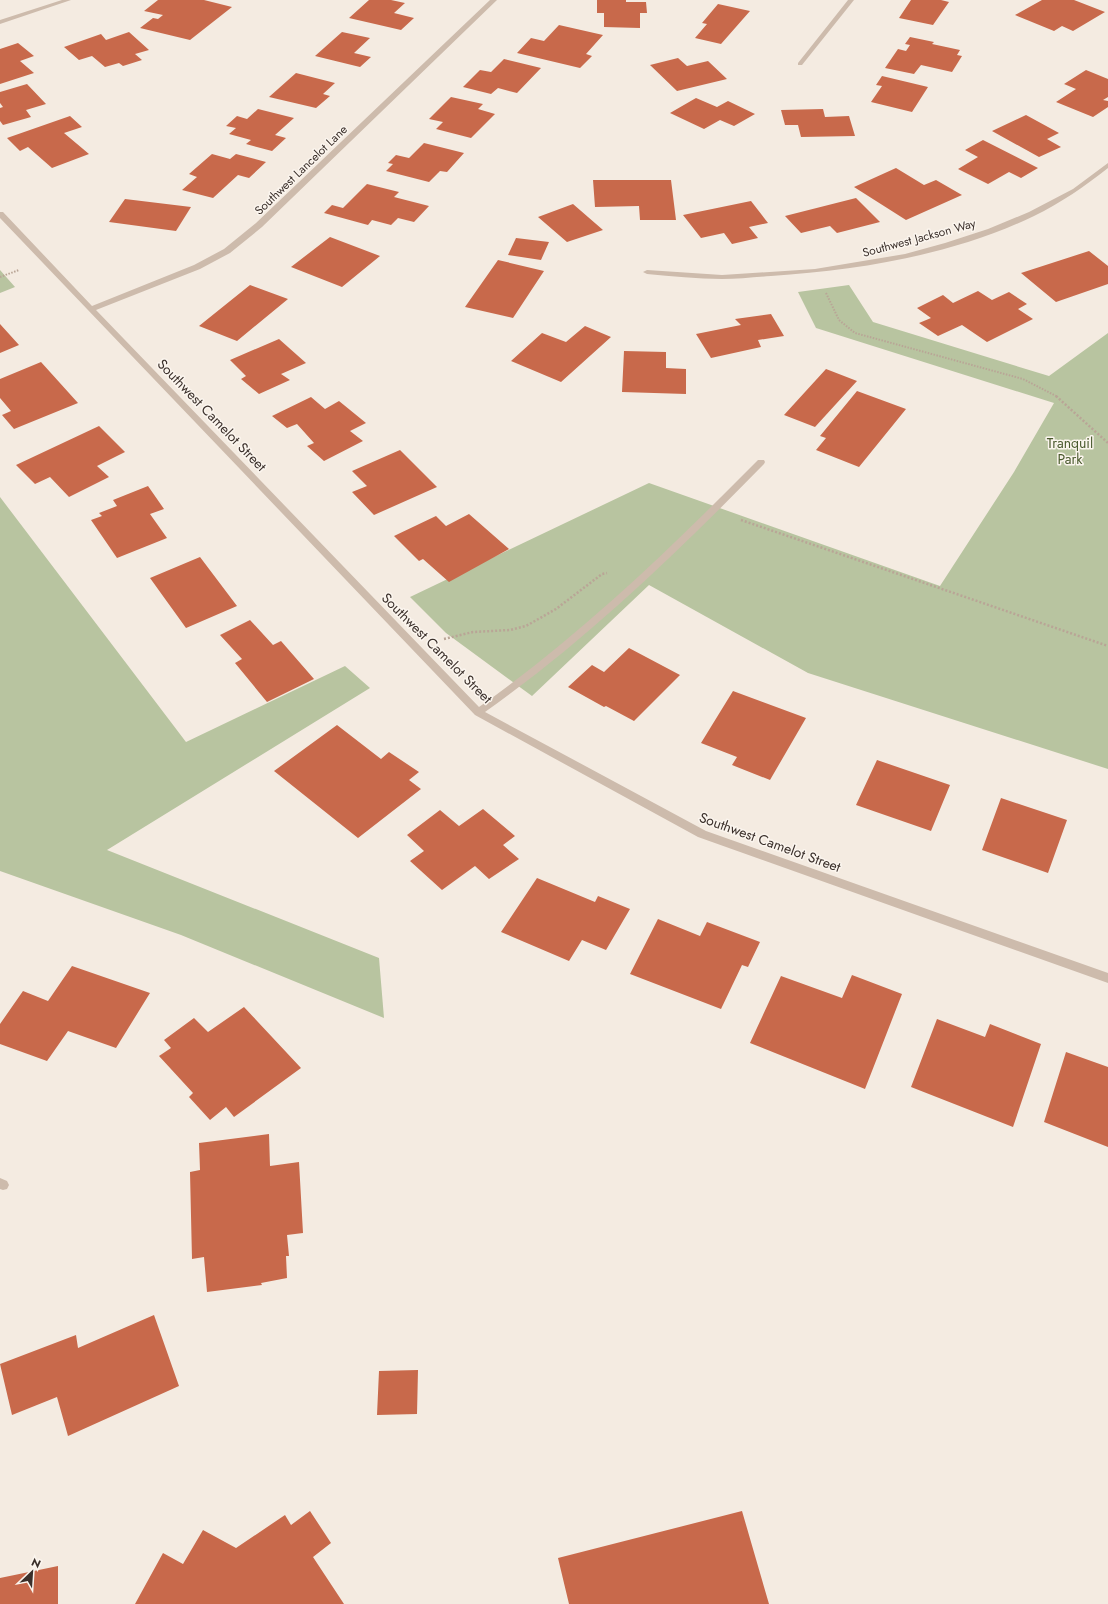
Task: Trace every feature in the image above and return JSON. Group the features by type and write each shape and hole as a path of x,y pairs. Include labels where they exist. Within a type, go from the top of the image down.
{"street":[{"path":"0,22 68,0"},
{"name":"Southwest Lancelot Lane","path":"91,309 197,267 227,251 259,225 494,0"},
{"path":"800,64 851,0"},
{"name":"Southwest Jackson Way","path":"647,272 722,277 815,271 905,256 948,245 1038,211 1075,190 1108,165"},
{"name":"Southwest Camelot Street","path":"0,214 478,712 702,834 1108,978"},
{"path":"478,712 516,687 597,622 714,510 761,462"}],"path":[{"path":"815,271 839,320 855,333 1023,379 1060,398 1108,443"},
{"path":"714,510 1108,646"},
{"path":"417,648 462,633 483,631 505,632 526,626 552,610 602,574 617,572 645,577"}],"green space":[{"path":"0,270 15,287 0,293"},
{"name":"Tranquil Park","path":"849,285 873,322 1049,376 1108,333 1108,769 808,673 649,585 532,696 446,633 410,597 649,483 940,586 1014,472 1054,403 816,328 798,292"},
{"path":"0,497 186,742 345,666 370,688 107,850 379,958 384,1018 181,935 0,871"}],"building":[{"path":"158,0 204,0 232,7 190,40 140,28 153,18 158,19 163,15 144,11"},
{"path":"369,0 391,0 405,3 394,13 414,18 401,30 349,18"},
{"path":"597,0 646,2 647,13 640,13 640,28 604,27 604,13 597,13"},
{"path":"911,0 941,0 949,2 933,25 899,18"},
{"path":"1042,0 1074,0 1105,12 1073,31 1062,26 1054,31 1015,15"},
{"path":"718,4 750,11 721,44 695,38 707,24 702,23"},
{"path":"559,25 603,35 586,54 592,56 580,68 517,53 531,38 544,41"},
{"path":"129,32 149,50 135,54 142,60 123,66 119,63 105,67 92,56 79,60 64,47 101,34 106,40"},
{"path":"342,32 370,38 354,53 371,57 360,67 315,56"},
{"path":"910,37 934,42 932,44 960,50 957,55 962,56 952,72 921,65 914,74 885,68 898,49 906,51 910,45 905,44"},
{"path":"18,43 34,56 20,61 34,73 0,84 0,49"},
{"path":"678,58 687,66 708,61 727,79 677,91 650,65"},
{"path":"504,59 541,68 517,93 498,88 491,94 463,87 480,70 491,72"},
{"path":"1086,70 1108,79 1108,97 1103,100 1108,101 1108,107 1093,117 1056,102 1076,89 1064,84"},
{"path":"296,73 335,83 323,94 330,96 316,108 269,97"},
{"path":"882,76 928,87 912,112 871,102 882,86 876,85"},
{"path":"27,84 46,104 26,110 31,117 3,125 0,121 0,108 3,107 0,103 0,92"},
{"path":"451,97 483,104 478,109 495,114 471,138 436,129 443,122 429,119"},
{"path":"696,98 717,107 728,101 755,114 734,126 720,120 704,129 670,113"},
{"path":"258,109 294,118 275,135 286,138 272,151 246,144 251,140 229,134 236,128 226,126 237,116 247,119"},
{"path":"823,109 825,117 849,116 855,136 801,137 798,125 785,125 781,110"},
{"path":"1026,115 1059,133 1047,139 1061,147 1039,157 992,131"},
{"path":"70,116 82,127 64,133 89,154 52,168 28,147 20,151 7,138"},
{"path":"983,140 1038,168 1021,178 1009,172 988,184 958,169 978,157 965,150"},
{"path":"424,143 464,153 447,172 440,171 429,182 386,171 393,164 388,163 396,155 409,158"},
{"path":"212,154 230,159 236,154 266,162 249,178 238,175 213,198 182,190 197,177 189,174"},
{"path":"896,168 924,185 936,180 962,195 906,220 854,187"},
{"path":"593,180 671,180 676,220 640,220 639,206 595,207"},
{"path":"367,184 399,192 394,197 429,206 414,222 398,218 391,225 372,220 368,225 324,213 332,205 343,208"},
{"path":"856,198 880,222 837,233 830,226 801,233 785,216"},
{"path":"125,199 191,207 176,231 109,222"},
{"path":"751,201 768,223 749,227 758,238 732,244 724,233 701,238 683,215"},
{"path":"573,204 603,230 567,242 538,217"},
{"path":"330,237 380,256 342,287 291,267"},
{"path":"516,238 549,242 541,260 508,255"},
{"path":"1089,251 1108,266 1108,284 1056,302 1021,273"},
{"path":"498,260 544,271 513,318 465,307"},
{"path":"250,285 288,299 237,341 199,326"},
{"path":"978,291 992,300 1009,292 1027,304 1018,309 1033,319 987,342 962,325 938,336 919,323 931,318 917,308 943,295 953,303"},
{"path":"771,314 784,336 758,340 761,347 711,358 696,334 741,325 735,319"},
{"path":"0,324 19,345 0,353"},
{"path":"585,326 611,337 561,382 511,361 542,333 566,342"},
{"path":"279,339 306,363 281,374 290,380 259,394 241,379 246,376 230,360"},
{"path":"624,351 666,352 666,368 686,369 686,394 622,392"},
{"path":"41,362 78,403 14,429 2,415 11,411 0,398 0,379"},
{"path":"826,369 857,381 815,427 784,415"},
{"path":"857,391 906,409 859,467 816,450 826,438 820,436"},
{"path":"311,397 325,409 339,401 366,423 350,431 363,441 324,461 307,446 314,443 297,424 287,428 272,416"},
{"path":"99,426 125,452 97,466 109,477 69,497 50,477 35,484 16,465"},
{"path":"400,450 437,487 374,515 352,492 367,486 352,471"},
{"path":"148,486 164,509 150,514 167,538 117,558 91,520 102,516 99,513 117,506 113,500"},
{"path":"469,514 509,549 449,582 423,559 419,561 394,536 436,516 446,526"},
{"path":"200,557 237,606 186,628 150,578"},
{"path":"250,620 273,645 281,641 314,679 267,702 235,663 242,659 220,635"},
{"path":"629,648 680,675 634,721 606,706 604,707 568,687 592,665 604,672"},
{"path":"733,691 806,718 770,780 732,765 737,757 701,743"},
{"path":"337,725 381,759 389,752 419,772 409,780 421,789 358,838 274,771"},
{"path":"877,760 950,785 931,831 856,805"},
{"path":"1001,798 1067,820 1048,873 982,850"},
{"path":"483,809 515,836 503,845 519,859 489,879 475,866 442,890 410,861 424,851 407,835 440,810 459,826"},
{"path":"537,878 595,902 598,896 630,909 606,950 582,940 569,961 501,932"},
{"path":"658,919 700,936 707,922 760,942 748,967 742,965 721,1009 630,974"},
{"path":"72,966 150,993 116,1048 68,1031 47,1061 0,1044 0,1024 23,991 48,1001"},
{"path":"852,975 902,994 865,1089 750,1043 781,976 842,998"},
{"path":"244,1007 301,1068 234,1117 226,1107 210,1120 189,1097 193,1093 159,1056 171,1048 164,1040 194,1018 208,1032"},
{"path":"937,1019 985,1037 990,1024 1041,1044 1013,1127 911,1087"},
{"path":"1066,1052 1108,1067 1108,1147 1044,1122"},
{"path":"269,1134 270,1166 299,1162 303,1233 287,1235 289,1256 286,1256 287,1278 261,1283 262,1285 207,1292 204,1257 192,1259 190,1172 200,1170 199,1143"},
{"path":"154,1315 179,1386 68,1436 57,1397 12,1415 0,1364 76,1335 78,1348"},
{"path":"418,1370 417,1414 377,1415 379,1371"},
{"path":"310,1511 331,1543 313,1557 344,1604 135,1604 163,1553 183,1564 203,1530 236,1548 285,1515 291,1525"},
{"path":"742,1511 769,1604 569,1604 558,1558"},
{"path":"58,1566 58,1604 0,1604 0,1578"}]}
